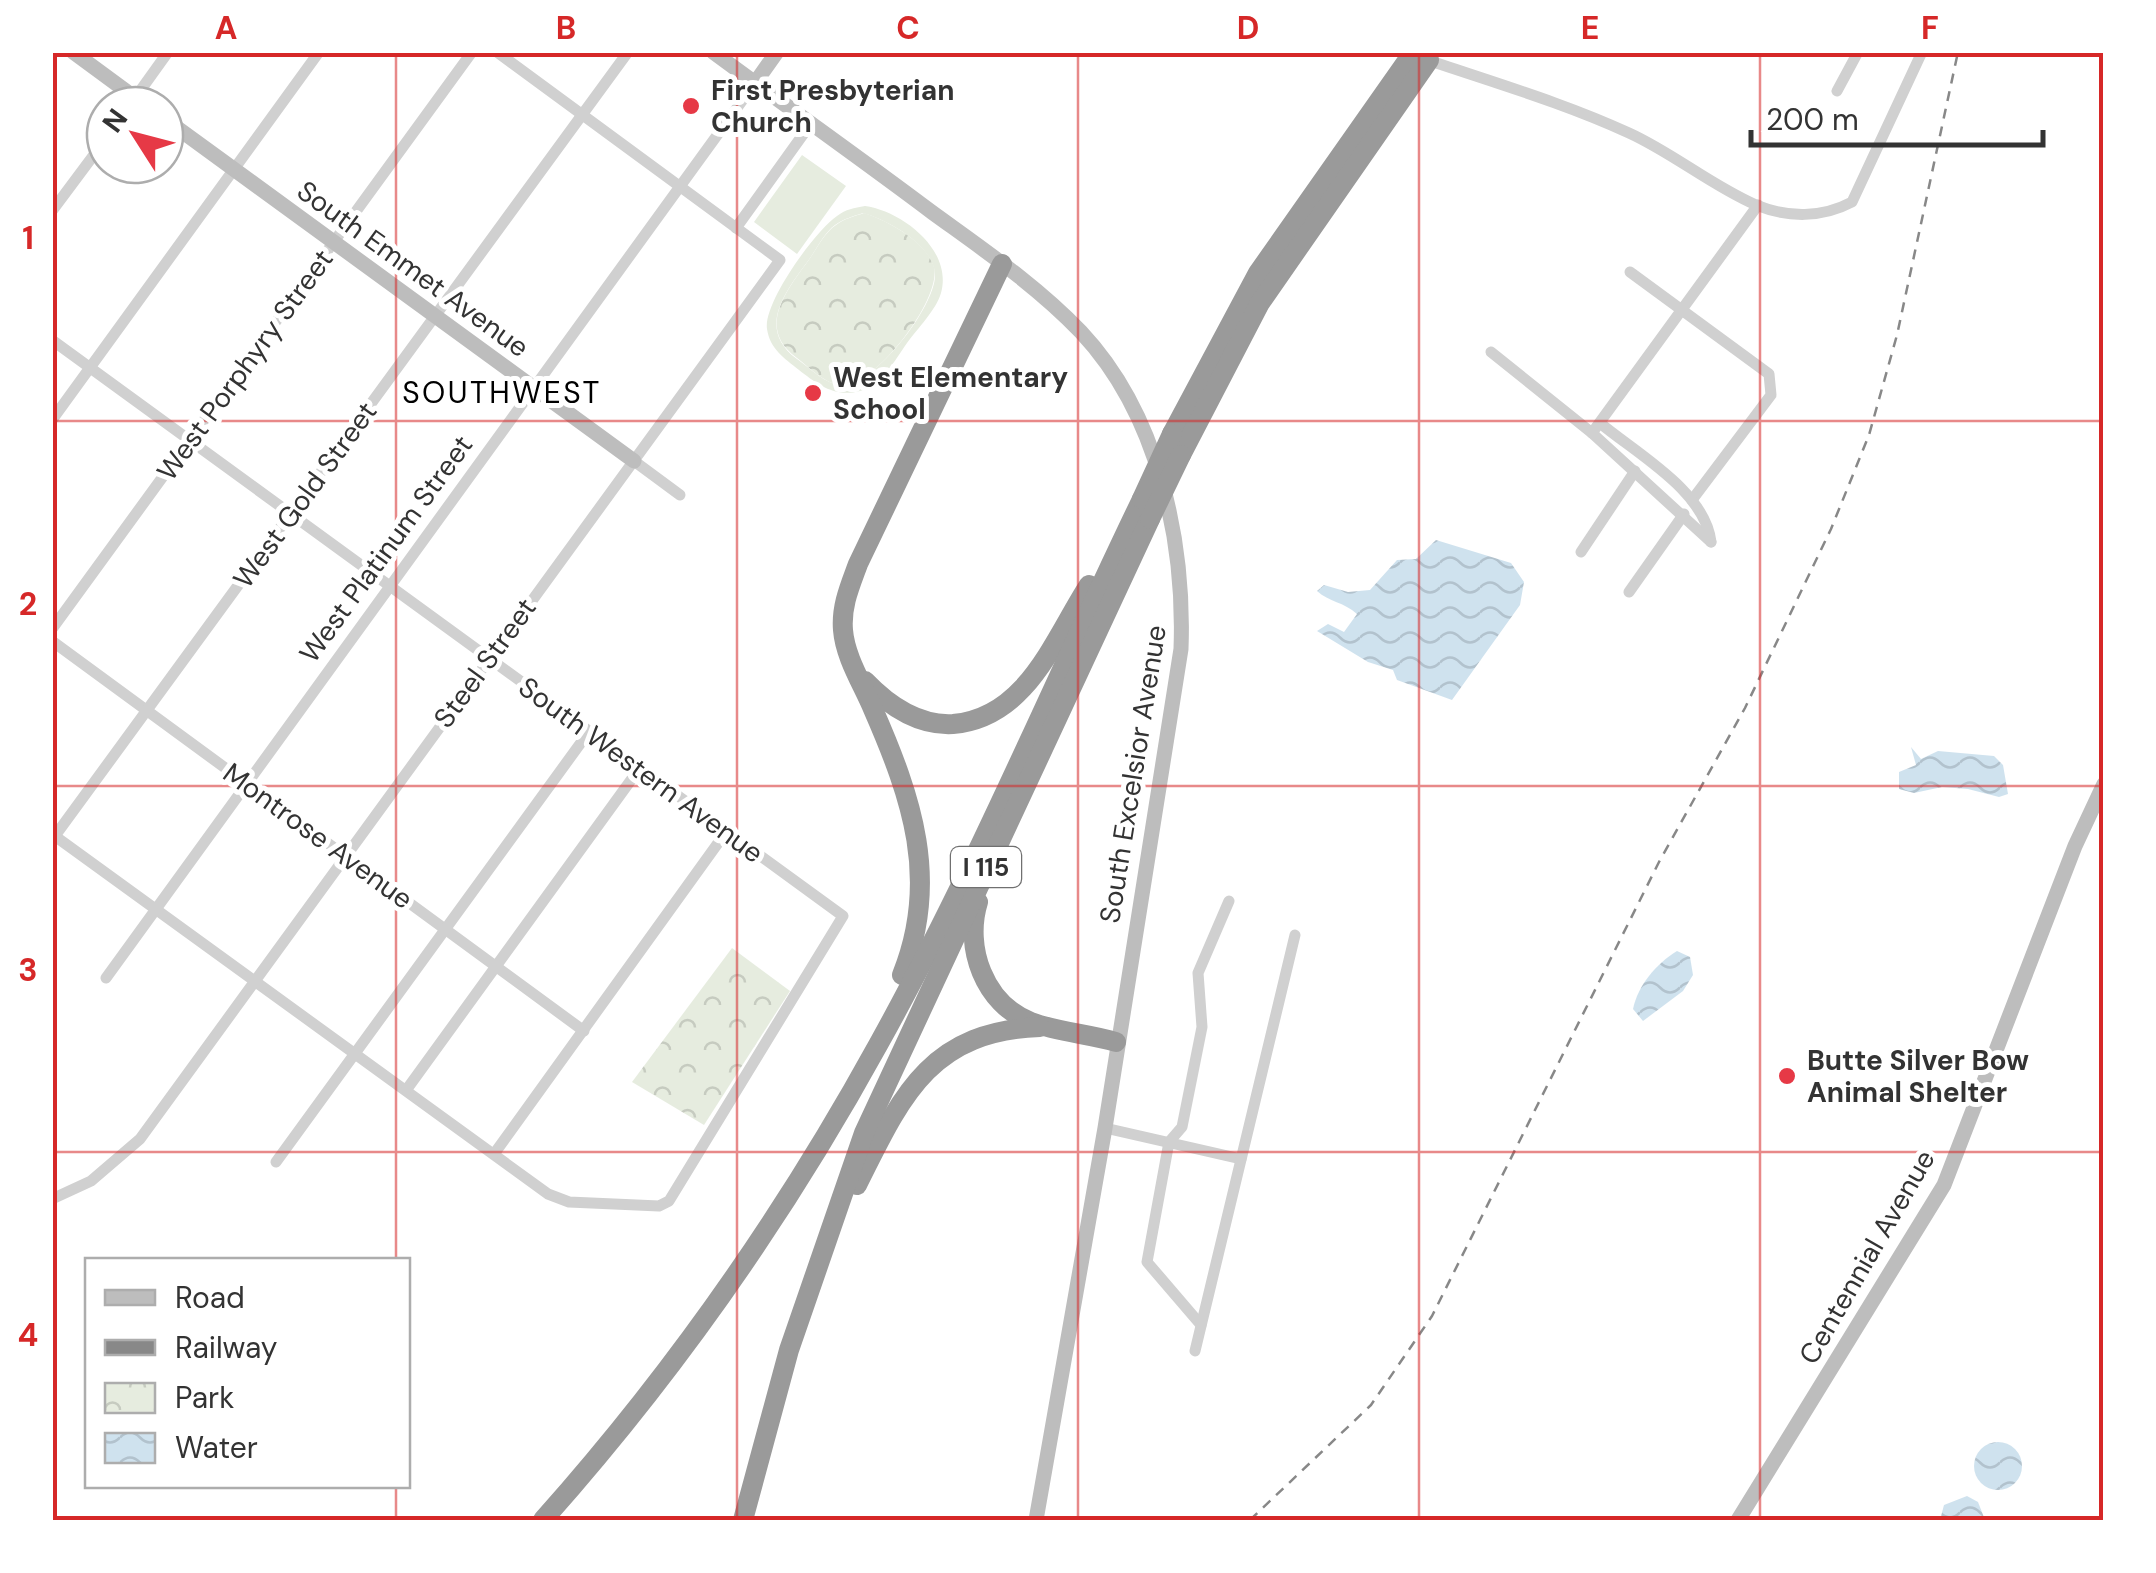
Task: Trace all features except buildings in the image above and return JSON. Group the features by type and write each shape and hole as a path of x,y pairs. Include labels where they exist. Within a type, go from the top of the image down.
{"highway":[{"name":"I 115","path":"743,1520 815,1267 894,1064 1037,757 1172,434 1258,273 1420,57"},
{"name":"I 115","path":"543,1520 638,1409 720,1301 798,1182 918,967 1144,507 1180,455 1260,303 1420,57"},
{"path":"840,1106 908,959 923,878 912,804 843,633 844,602 1002,264"},
{"path":"857,672 895,708 928,722 974,721 994,714 1026,686 1144,507"},
{"path":"1037,757 984,884 972,940 978,965 1003,1004 1030,1022 1116,1042"},
{"path":"815,1267 893,1115 924,1070 967,1041 992,1032 1048,1026"}],"street":[{"path":"73,52 114,85"},
{"path":"148,85 168,52"},
{"path":"52,420 319,52"},
{"name":"West Porphyry Street","path":"52,629 472,52"},
{"path":"496,52 736,228 812,122"},
{"name":"West Gold Street","path":"53,837 628,52"},
{"name":"South Excelsior Avenue","path":"713,52 1002,264 1084,334 1120,388 1167,501 1179,556 1182,649 1105,1128 1036,1520"},
{"name":"West Platinum Street","path":"106,978 777,52"},
{"path":"1836,91 1858,52"},
{"path":"1420,57 1562,105 1632,134 1758,206 1829,214 1852,202 1922,52"},
{"name":"South Emmet Avenue","path":"185,134 436,313 680,495"},
{"path":"52,211 85,167"},
{"path":"1596,428 1758,206"},
{"name":"Steel Street","path":"52,1199 118,1161 192,1068 780,260 736,228"},
{"path":"1630,272 1769,374 1773,384 1771,395 1692,500"},
{"name":"South Western Avenue","path":"52,340 843,916 665,1204 561,1200 494,1154"},
{"path":"1491,352 1596,428 1692,500 1709,526 1711,542 1635,471 1596,428"},
{"path":"1581,552 1635,471"},
{"path":"1629,592 1684,514"},
{"name":"Montrose Avenue","path":"52,641 584,1031"},
{"path":"276,1162 588,733"},
{"path":"408,1090 639,770"},
{"name":"Centennial Avenue","path":"1738,1520 1944,1185 2075,846 2104,784"},
{"path":"53,837 494,1154 726,832"},
{"path":"1201,1325 1146,1262 1169,1142 1182,1126 1202,1027 1198,973 1229,901"},
{"path":"1195,1351 1295,934"},
{"path":"1105,1128 1241,1159"}],"green space":[{"path":"802,155 846,186 797,254 754,222"},
{"path":"865,206 894,216 921,235 932,248 943,277 935,306 887,371 868,388 842,393 820,385 779,352 769,336 768,317 792,268 816,236 840,214","holes":["863,213 908,235 926,253 935,274 933,287 915,323 886,358 856,382 836,384 818,375 785,347 778,335 778,310 831,228"]},
{"path":"864,213 915,241 930,258 934,281 928,299 904,338 872,371 842,385 818,375 785,347 778,335 777,322 784,297 824,237 839,223"},
{"path":"732,948 790,991 704,1125 632,1082"}],"water":[{"path":"1436,540 1511,563 1524,582 1520,605 1452,700 1397,680 1393,670 1368,662 1317,631 1328,624 1344,632 1357,614 1317,591 1324,585 1348,592 1370,590 1397,560 1416,559"},
{"path":"1911,747 1921,759 1938,751 1994,756 2003,765 2008,794 1999,797 1942,787 1914,793 1899,789 1899,772 1916,765"},
{"path":"1677,951 1690,957 1693,975 1683,991 1643,1021 1633,1009 1639,992 1655,969"},
{"path":"1998,1442 2015,1449 2022,1466 2015,1483 1998,1490 1981,1483 1974,1466 1981,1449"},
{"path":"1967,1496 1978,1502 1985,1520 1940,1520 1944,1505"}],"railway":[{"path":"1250,1520 1371,1405 1432,1316 1659,862 1745,708 1831,529 1869,435 1897,335 1958,52"}],"place":[{"name":"First Presbyterian Church","path":"691,106"},
{"name":"West Elementary School","path":"813,393"},
{"name":"Butte Silver Bow Animal Shelter","path":"1787,1076"}],"district":[{"name":"SOUTHWEST","path":"502,392"}]}
